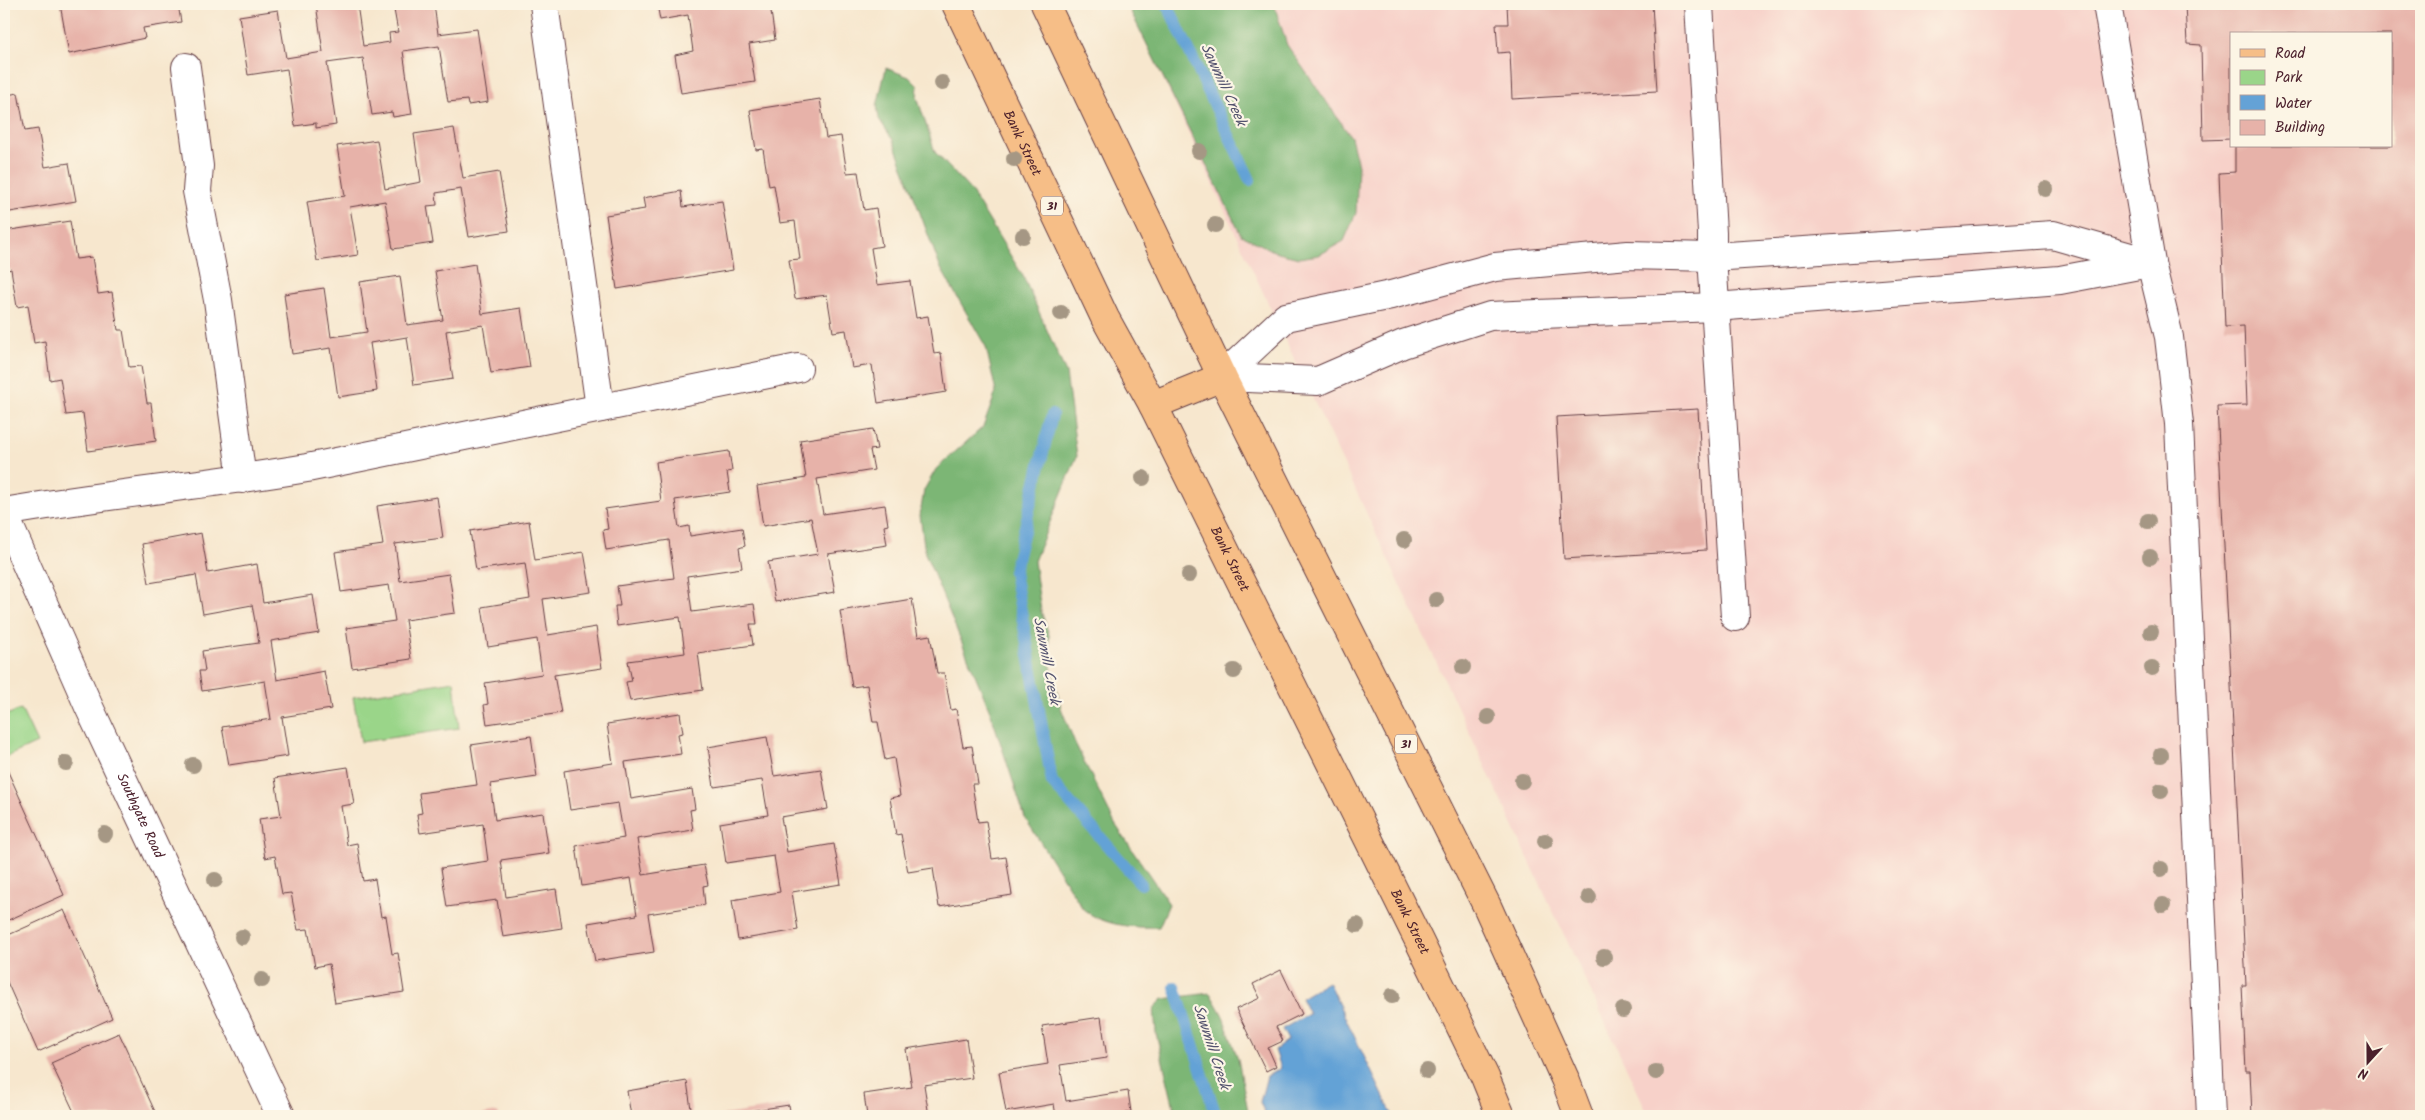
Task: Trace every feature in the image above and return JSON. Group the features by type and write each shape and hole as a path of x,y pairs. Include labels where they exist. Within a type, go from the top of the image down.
{"main road":[{"name":"Bank Street","path":"956,4 1105,318 1153,405 1419,941 1485,1077 1501,1116"},
{"name":"31","path":"1044,4 1222,377 1487,906 1566,1079 1579,1116"},
{"path":"1153,405 1222,377"}],"street":[{"path":"544,4 600,408"},
{"path":"1699,4 1712,226 1712,257 1735,617"},
{"path":"2107,4 2151,263 2169,336 2180,424 2211,1116"},
{"path":"186,67 199,166 196,190 218,300 242,479"},
{"path":"1222,377 1286,317 1391,295 1495,267 1628,255 1712,257 2053,235 2151,263"},
{"path":"1222,377 1318,381 1403,344 1490,316 1715,307 2060,280 2151,263"},
{"path":"4,513 53,503 242,479 798,368"},
{"name":"Southgate Road","path":"4,513 89,707 280,1116"}],"shaded area":[{"path":"1128,4 2421,4 2421,1116 1649,1116"}],"green space":[{"path":"1127,4 1274,4 1287,45 1351,137 1358,165 1356,213 1344,241 1319,255 1299,258 1278,253 1241,235"},
{"path":"886,68 909,77 918,86 917,97 935,152 971,191 1023,276 1066,373 1077,456 1034,561 1041,611 1049,635 1049,658 1061,708 1075,743 1115,824 1169,904 1159,927 1119,925 1091,915 1083,909 1025,818 990,711 925,553 920,515 924,490 936,469 983,427 996,392 986,347 940,267 893,140 879,119 877,106"},
{"path":"454,681 459,728 361,742 353,697"},
{"path":"21,709 37,743 4,758 4,716"},
{"path":"1210,993 1222,1014 1238,1059 1249,1116 1176,1116 1156,1033 1154,1008 1163,999"}],"water":[{"path":"1328,982 1393,1116 1266,1116 1260,1102 1267,1076 1281,1068 1275,1050 1288,1040 1282,1029 1309,1014 1301,998"}],"building":[{"path":"60,4 178,4 181,22 143,28 145,38 69,54"},
{"path":"316,4 357,4 363,46 390,42 389,33 398,32 393,4 434,4 438,34 477,29 488,102 468,105 467,100 448,102 439,46 403,51 412,114 393,117 392,112 372,115 363,58 327,63 336,125 316,128 316,123 295,126 287,69 248,75 239,16 278,10 286,58 323,52"},
{"path":"657,4 742,4 742,6 770,4 775,40 749,44 755,82 681,93 675,55 693,51 688,15 660,20"},
{"path":"1507,4 1652,4 1657,91 1512,99 1510,52 1498,53 1496,24 1508,24"},
{"path":"2185,4 2421,4 2421,1116 2252,1116 2250,1071 2246,1071 2242,985 2246,985 2217,406 2247,405 2244,326 2225,327 2219,173 2235,172 2235,148 2392,148 2392,32 2230,32 2230,139 2203,140 2201,45 2187,44"},
{"path":"4,79 7,95 18,93 25,131 38,129 45,167 69,163 76,201 4,213"},
{"path":"820,99 826,138 841,136 847,173 858,172 864,210 876,208 882,246 871,248 877,285 910,281 916,318 928,316 934,354 941,353 946,392 878,403 872,365 852,368 846,330 833,332 827,295 795,299 789,260 800,259 795,221 780,223 774,185 769,186 763,149 756,150 750,110"},
{"path":"454,128 463,178 499,172 509,231 469,237 461,189 436,193 437,205 427,206 433,243 393,249 385,201 350,207 358,255 317,261 307,202 345,196 337,146 377,140 385,189 421,182 414,134"},
{"path":"681,191 683,207 722,201 733,270 617,289 606,215 645,209 643,198"},
{"path":"70,221 76,259 92,257 98,294 112,292 118,330 123,330 129,367 141,366 147,403 151,403 156,441 88,451 83,413 66,415 60,378 50,380 45,341 34,343 28,305 17,307 11,269 5,271 4,231"},
{"path":"475,264 482,314 521,308 530,367 491,373 483,325 446,331 453,379 414,385 407,337 370,343 377,391 338,397 331,348 292,354 284,294 324,288 331,337 367,332 360,282 400,276 407,325 443,320 435,271"},
{"path":"1698,409 1706,550 1564,559 1556,417"},
{"path":"873,429 877,449 870,450 874,470 817,479 823,514 885,505 888,525 884,526 887,545 828,554 835,592 775,602 768,562 818,554 811,518 763,526 757,486 806,478 800,440"},
{"path":"729,451 732,471 727,472 730,492 675,500 679,528 689,526 690,536 742,528 745,546 739,548 742,568 687,576 692,612 754,604 757,624 750,624 753,645 698,653 703,690 630,701 626,682 632,681 628,661 685,653 680,617 617,626 615,606 620,606 617,586 674,578 669,540 606,550 603,530 608,529 605,509 661,501 656,462"},
{"path":"437,497 443,538 395,544 400,581 449,574 455,613 405,620 411,659 352,668 346,628 395,621 389,585 341,592 335,552 383,545 377,506"},
{"path":"529,521 535,560 584,552 591,592 543,599 548,635 596,627 602,668 554,675 561,713 487,724 484,705 488,704 485,683 542,674 537,639 488,647 482,607 530,599 525,563 476,570 470,531"},
{"path":"201,533 208,573 257,564 263,603 313,595 319,633 271,641 277,680 324,671 331,709 282,717 288,756 229,765 222,727 271,719 265,681 202,691 199,671 205,671 202,651 259,643 252,605 203,614 196,575 149,583 142,544"},
{"path":"912,599 918,637 930,635 937,673 944,673 951,710 956,709 963,747 972,746 978,784 972,784 978,822 986,821 992,859 1006,857 1012,895 939,907 933,868 908,872 901,834 896,835 890,798 900,796 894,758 885,760 878,722 873,722 867,685 852,687 840,611"},
{"path":"680,713 683,733 678,734 681,754 625,762 631,799 692,789 695,809 690,810 693,830 637,839 643,875 704,865 708,885 703,886 705,905 648,914 654,952 595,961 588,923 637,915 631,878 582,886 576,846 624,838 618,803 570,810 564,771 613,763 607,724"},
{"path":"531,736 537,777 490,784 495,820 543,813 549,853 501,860 506,897 556,889 562,928 503,937 497,900 447,907 441,868 488,861 483,824 420,833 417,814 422,813 419,793 477,785 471,745"},
{"path":"767,737 774,776 821,769 828,809 781,817 787,852 834,844 841,884 792,892 798,930 738,940 732,900 780,892 774,856 726,863 720,823 768,815 762,780 714,787 708,747"},
{"path":"4,763 64,895 4,922"},
{"path":"348,767 354,804 341,806 347,845 357,843 363,881 375,879 381,917 386,916 392,954 398,953 404,992 335,1003 329,964 315,967 308,929 298,930 291,893 282,894 275,856 265,858 259,819 281,816 275,778"},
{"path":"64,910 112,1018 38,1052 4,975 4,937"},
{"path":"1281,970 1302,1014 1276,1027 1283,1041 1268,1048 1276,1066 1266,1071 1236,1009 1260,998 1253,984"},
{"path":"1101,1017 1107,1058 1060,1065 1066,1101 1128,1091 1131,1112 1126,1112 1127,1116 1056,1116 1054,1104 1006,1112 999,1072 1048,1064 1042,1026"},
{"path":"119,1033 157,1116 76,1116 51,1063"},
{"path":"966,1039 972,1078 924,1085 929,1116 867,1116 864,1094 912,1087 906,1049"},
{"path":"687,1081 692,1116 631,1116 627,1091"},
{"path":"789,1105 791,1116 723,1116 723,1115"},
{"path":"498,1112 499,1116 479,1116 479,1115"}],"waterway":[{"name":"Sawmill Creek","path":"1167,4 1250,180"},
{"name":"Sawmill Creek","path":"1052,415 1014,572 1052,782 1141,884"},
{"name":"Sawmill Creek","path":"1175,987 1216,1116"}]}
